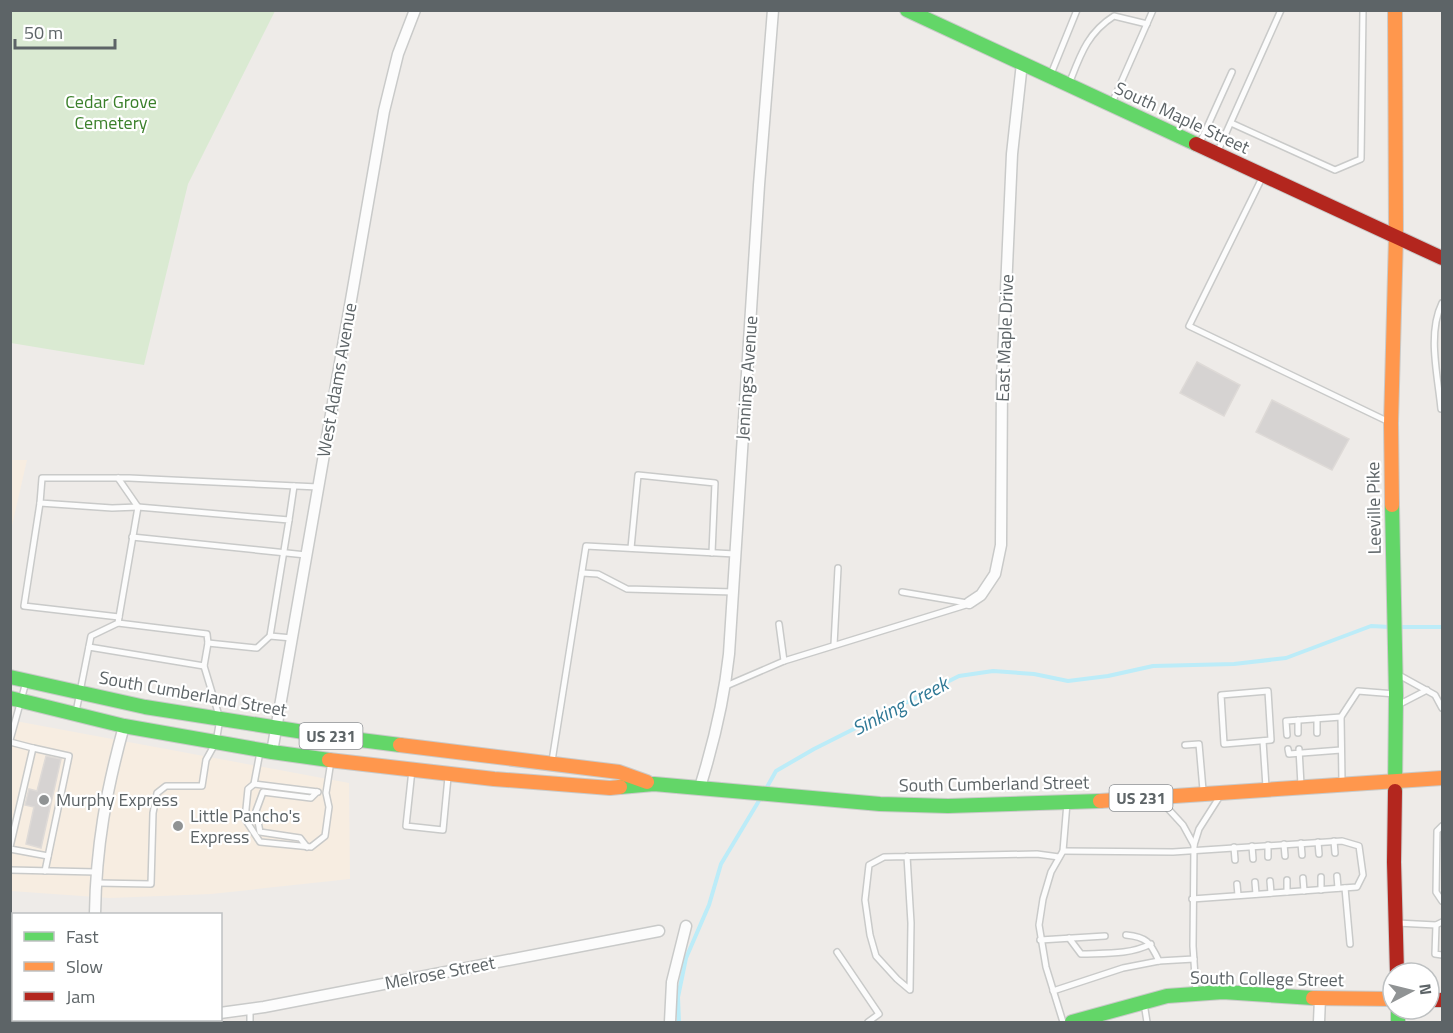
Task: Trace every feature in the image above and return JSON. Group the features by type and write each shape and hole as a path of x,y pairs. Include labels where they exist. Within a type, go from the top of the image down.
{"main road":[{"name":"South Maple Street","path":"907,10 924,14 1216,155 1443,258"},
{"name":"Leeville Pike","path":"1395,10 1396,236 1391,423 1396,673 1397,961"},
{"name":"South Cumberland Street","path":"10,677 145,707 276,728 619,772 654,784"},
{"name":"South Cumberland Street","path":"16,699 124,726 331,760 610,788 654,784 700,786 839,801 948,806 1067,802 1443,778"},
{"name":"South College Street","path":"1072,1023 1167,996 1223,992 1320,998 1381,999"}],"street":[{"name":"West Adams Avenue","path":"266,751 276,728 384,111 398,54 415,10"},
{"name":"Jennings Avenue","path":"700,786 713,745 726,686 759,185 773,10"},
{"name":"East Maple Drive","path":"969,603 981,595 995,574 1001,545 1002,380 1012,154 1022,63"},
{"path":"94,913 102,821 111,773 124,726"},
{"path":"670,1023 672,982 686,926"},
{"name":"Melrose Street","path":"222,1013 659,931"},
{"path":"1319,1023 1320,998"}],"lane":[{"path":"1050,76 1077,10"},
{"path":"1111,105 1153,10"},
{"path":"1216,155 1281,10"},
{"path":"1231,123 1335,170 1361,159 1363,10"},
{"path":"1069,84 1085,44 1104,22 1114,16 1147,24"},
{"path":"1199,147 1232,72"},
{"path":"1263,176 1190,326 1391,423"},
{"path":"1441,409 1435,335 1438,311 1443,303"},
{"path":"631,548 638,475 715,483 712,553"},
{"path":"10,870 45,871 151,884 153,813 157,793 166,786 202,786 206,760 216,742 220,719 204,666 208,643 207,634 24,606 42,478 118,478 318,487"},
{"path":"75,714 91,636 118,620 138,507 118,478"},
{"path":"208,643 257,648 270,636 294,486"},
{"path":"40,503 112,508 138,507 290,520"},
{"path":"132,537 306,555"},
{"path":"551,764 586,546 735,554"},
{"path":"834,645 838,568"},
{"path":"582,573 598,574 627,589 733,592"},
{"path":"902,592 969,603"},
{"path":"726,686 784,661 969,603"},
{"path":"779,624 784,661"},
{"path":"270,636 292,638"},
{"path":"89,647 204,666"},
{"path":"1396,673 1435,695 1443,708"},
{"path":"27,681 16,699 10,741 69,756 45,871"},
{"path":"1342,784 1341,717 1358,691 1396,700 1427,690"},
{"path":"1268,691 1271,740 1263,741 1224,744 1221,695 1268,691"},
{"path":"1287,735 1286,721 1341,717"},
{"path":"1317,719 1317,734"},
{"path":"1298,720 1298,734"},
{"path":"1263,741 1266,789"},
{"path":"1185,745 1199,744 1203,793"},
{"path":"33,748 10,848 48,856"},
{"path":"1288,749 1288,754 1299,751 1341,750"},
{"path":"266,751 254,784 248,789 245,819 260,842 311,848 325,836 329,807 326,793 331,760"},
{"path":"1299,751 1302,786"},
{"path":"412,769 406,826 443,830 448,773"},
{"path":"254,784 326,793"},
{"path":"307,847 300,838 260,832 256,811 263,792 311,798 316,792"},
{"path":"1196,994 1192,899 1194,848 1199,829 1222,792"},
{"path":"1156,796 1183,825 1194,848"},
{"path":"1063,1023 1040,940 1040,925 1043,898 1051,872 1063,851 1067,802"},
{"path":"1443,826 1437,831 1436,892 1443,901"},
{"path":"1063,851 1234,848 1334,841 1359,846 1363,875 1358,887 1192,899"},
{"path":"1334,841 1335,853"},
{"path":"1318,842 1319,854"},
{"path":"1301,843 1302,855"},
{"path":"1284,844 1285,856"},
{"path":"1268,845 1268,857"},
{"path":"1252,846 1253,859"},
{"path":"1234,848 1235,860"},
{"path":"907,856 911,923 910,990 876,956 865,900 869,865 884,857 907,856 1037,854 1059,857"},
{"path":"1337,876 1350,944"},
{"path":"1321,877 1321,890"},
{"path":"1303,878 1304,891"},
{"path":"1287,880 1287,892"},
{"path":"1270,881 1271,893"},
{"path":"1255,882 1256,894"},
{"path":"1237,884 1238,896"},
{"path":"1396,923 1439,923 1435,954 1443,955"},
{"path":"1126,935 1141,936 1151,944 1159,961"},
{"path":"1040,940 1105,936"},
{"path":"1069,938 1081,954 1139,950 1151,944"},
{"path":"837,952 879,1014 868,1023"},
{"path":"1053,991 1102,974 1159,961 1194,959"},
{"path":"1144,1002 1147,1023"},
{"path":"250,1009 250,1023"}],"shaded area":[{"path":"10,460 27,460 11,530"},
{"path":"10,720 349,783 350,879 211,894 110,898 11,891"}],"green space":[{"name":"Cedar Grove Cemetery","path":"10,11 275,11 188,184 144,365 11,343"}],"building":[{"path":"1197,362 1240,385 1224,416 1180,393"},
{"path":"1272,400 1349,439 1332,470 1256,432"},
{"path":"46,756 61,759 41,848 26,844 34,807 25,805 29,789 37,791"}],"waterway":[{"name":"Sinking Creek","path":"767,787 776,771 814,749 959,676 993,671 1034,674 1068,681 1108,676 1153,666 1234,664 1286,658 1371,626 1390,627"},
{"name":"Sinking Creek","path":"1398,627 1442,627"},
{"name":"Sinking Creek","path":"679,1022 678,997 686,958 709,905 721,864 760,799"}],"traffic: fast":[{"path":"907,10 1196,144"},
{"path":"1392,505 1396,695 1395,791"},
{"path":"10,677 145,707 400,745"},
{"path":"10,698 124,726 329,760"},
{"path":"620,787 654,784 880,804 948,806 1100,801"},
{"path":"1072,1022 1167,996 1223,992 1313,998"}],"traffic: slow":[{"path":"1392,505 1391,423 1396,236 1395,10"},
{"path":"400,745 619,772 647,782"},
{"path":"329,760 494,779 620,787"},
{"path":"1100,801 1442,778"},
{"path":"1313,998 1381,999"}],"traffic: jam":[{"path":"1196,144 1442,258"},
{"path":"1395,791 1397,961"}],"place":[{"name":"Murphy Express","path":"44,800"},
{"name":"Little Pancho's Express","path":"178,826"}]}
